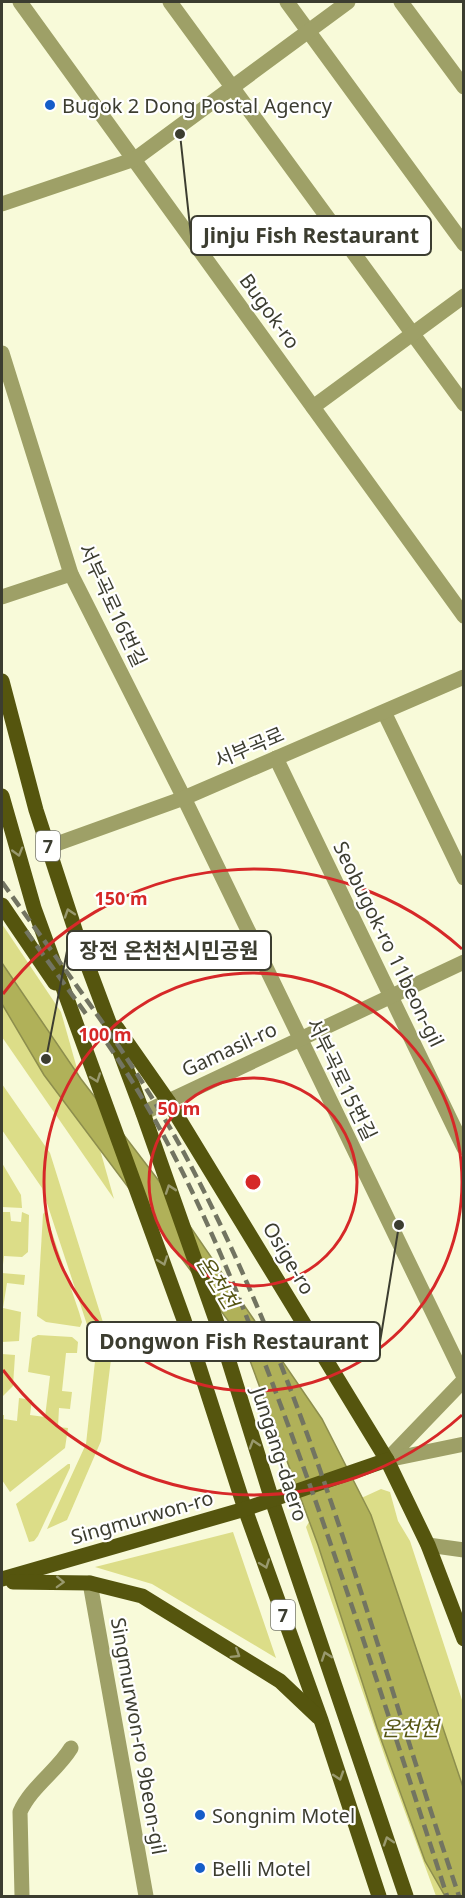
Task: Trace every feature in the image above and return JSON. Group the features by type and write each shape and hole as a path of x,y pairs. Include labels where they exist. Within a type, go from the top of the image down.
{"main road":[{"name":"Jungang-daero","path":"2,681 48,848 102,1008 143,1113 217,1323 272,1500 406,1896"},
{"name":"7","path":"2,796 34,908 184,1320 244,1509 321,1720 379,1896"},
{"path":"2,905 69,1003"},
{"name":"Osige-ro","path":"102,1008 168,1101 387,1460 428,1545 464,1639"},
{"name":"Singmurwon-ro","path":"2,1581 244,1509 387,1460"},
{"path":"2,1581 90,1582 142,1596 280,1682 321,1720"}],"street":[{"name":"Bugok-ro","path":"20,2 464,616"},
{"path":"170,2 464,404"},
{"path":"287,2 464,244"},
{"path":"2,204 135,159 348,2"},
{"path":"401,2 464,87"},
{"path":"313,406 464,296"},
{"name":"서부곡로16번길","path":"2,353 71,574 184,798"},
{"path":"2,597 71,574"},
{"name":"서부곡로","path":"48,848 184,798 464,677"},
{"path":"384,712 464,878"},
{"name":"Seobugok-ro 11beon-gil","path":"276,758 464,1148"},
{"name":"서부곡로15번길","path":"184,798 464,1379"},
{"name":"Gamasil-ro","path":"143,1113 464,962"},
{"path":"387,1460 464,1379"},
{"path":"387,1460 464,1444"},
{"path":"428,1545 464,1550"},
{"name":"Singmurwon-ro 9beon-gil","path":"90,1582 146,1896"},
{"path":"22,1896 20,1812 25,1801 61,1764 71,1748"}],"green space":[{"path":"2,924 61,1012 114,1199 2,1037"},
{"path":"2,1084 50,1153 112,1351 101,1441 67,1520 47,1529 86,1444 96,1352 42,1188 2,1130"},
{"path":"2,1163 21,1195 22,1208 2,1207"},
{"path":"2,1212 10,1212 11,1221 21,1222 22,1212 29,1215 28,1252 22,1257 4,1256 2,1273"},
{"path":"45,1212 79,1312 82,1322 80,1327 46,1322 37,1316 43,1214"},
{"path":"2,1273 25,1275 24,1285 7,1283 3,1308 21,1312 19,1341 2,1342"},
{"path":"38,1335 72,1337 78,1342 77,1353 66,1353 62,1391 72,1392 70,1409 59,1408 58,1427 68,1428 65,1448 10,1492 2,1480 2,1415 4,1419 17,1421 19,1398 32,1400 30,1415 45,1417 50,1376 28,1372 32,1338"},
{"path":"2,1354 15,1355 13,1386 2,1397"},
{"path":"68,1464 70,1468 38,1536 34,1541 29,1542 16,1504"},
{"path":"381,1489 390,1492 398,1521 410,1541 463,1703 463,1896 436,1896 387,1763 306,1527 309,1522"},
{"path":"233,1532 276,1658 152,1584 95,1567"}],"water":[{"name":"온천천","path":"2,963 81,1079 159,1181 322,1419 371,1515 463,1787 463,1896 445,1896 425,1861 377,1728 318,1545 242,1339 44,1075 2,1004"}],"railway":[{"path":"2,882 102,1022 149,1093 192,1168 235,1255 273,1344 339,1526 459,1896"},
{"path":"26,931 86,1014"},
{"path":"107,1043 135,1086 185,1176 247,1318 327,1534 447,1896"}],"place":[{"name":"Bugok 2 Dong Postal Agency","path":"50,105"},
{"name":"Jinju Fish Restaurant","path":"180,134"},
{"name":"장전 온천천시민공원","path":"46,1059"},
{"name":"Dongwon Fish Restaurant","path":"399,1225"},
{"name":"Songnim Motel","path":"200,1815"},
{"name":"Belli Motel","path":"200,1868"}]}
